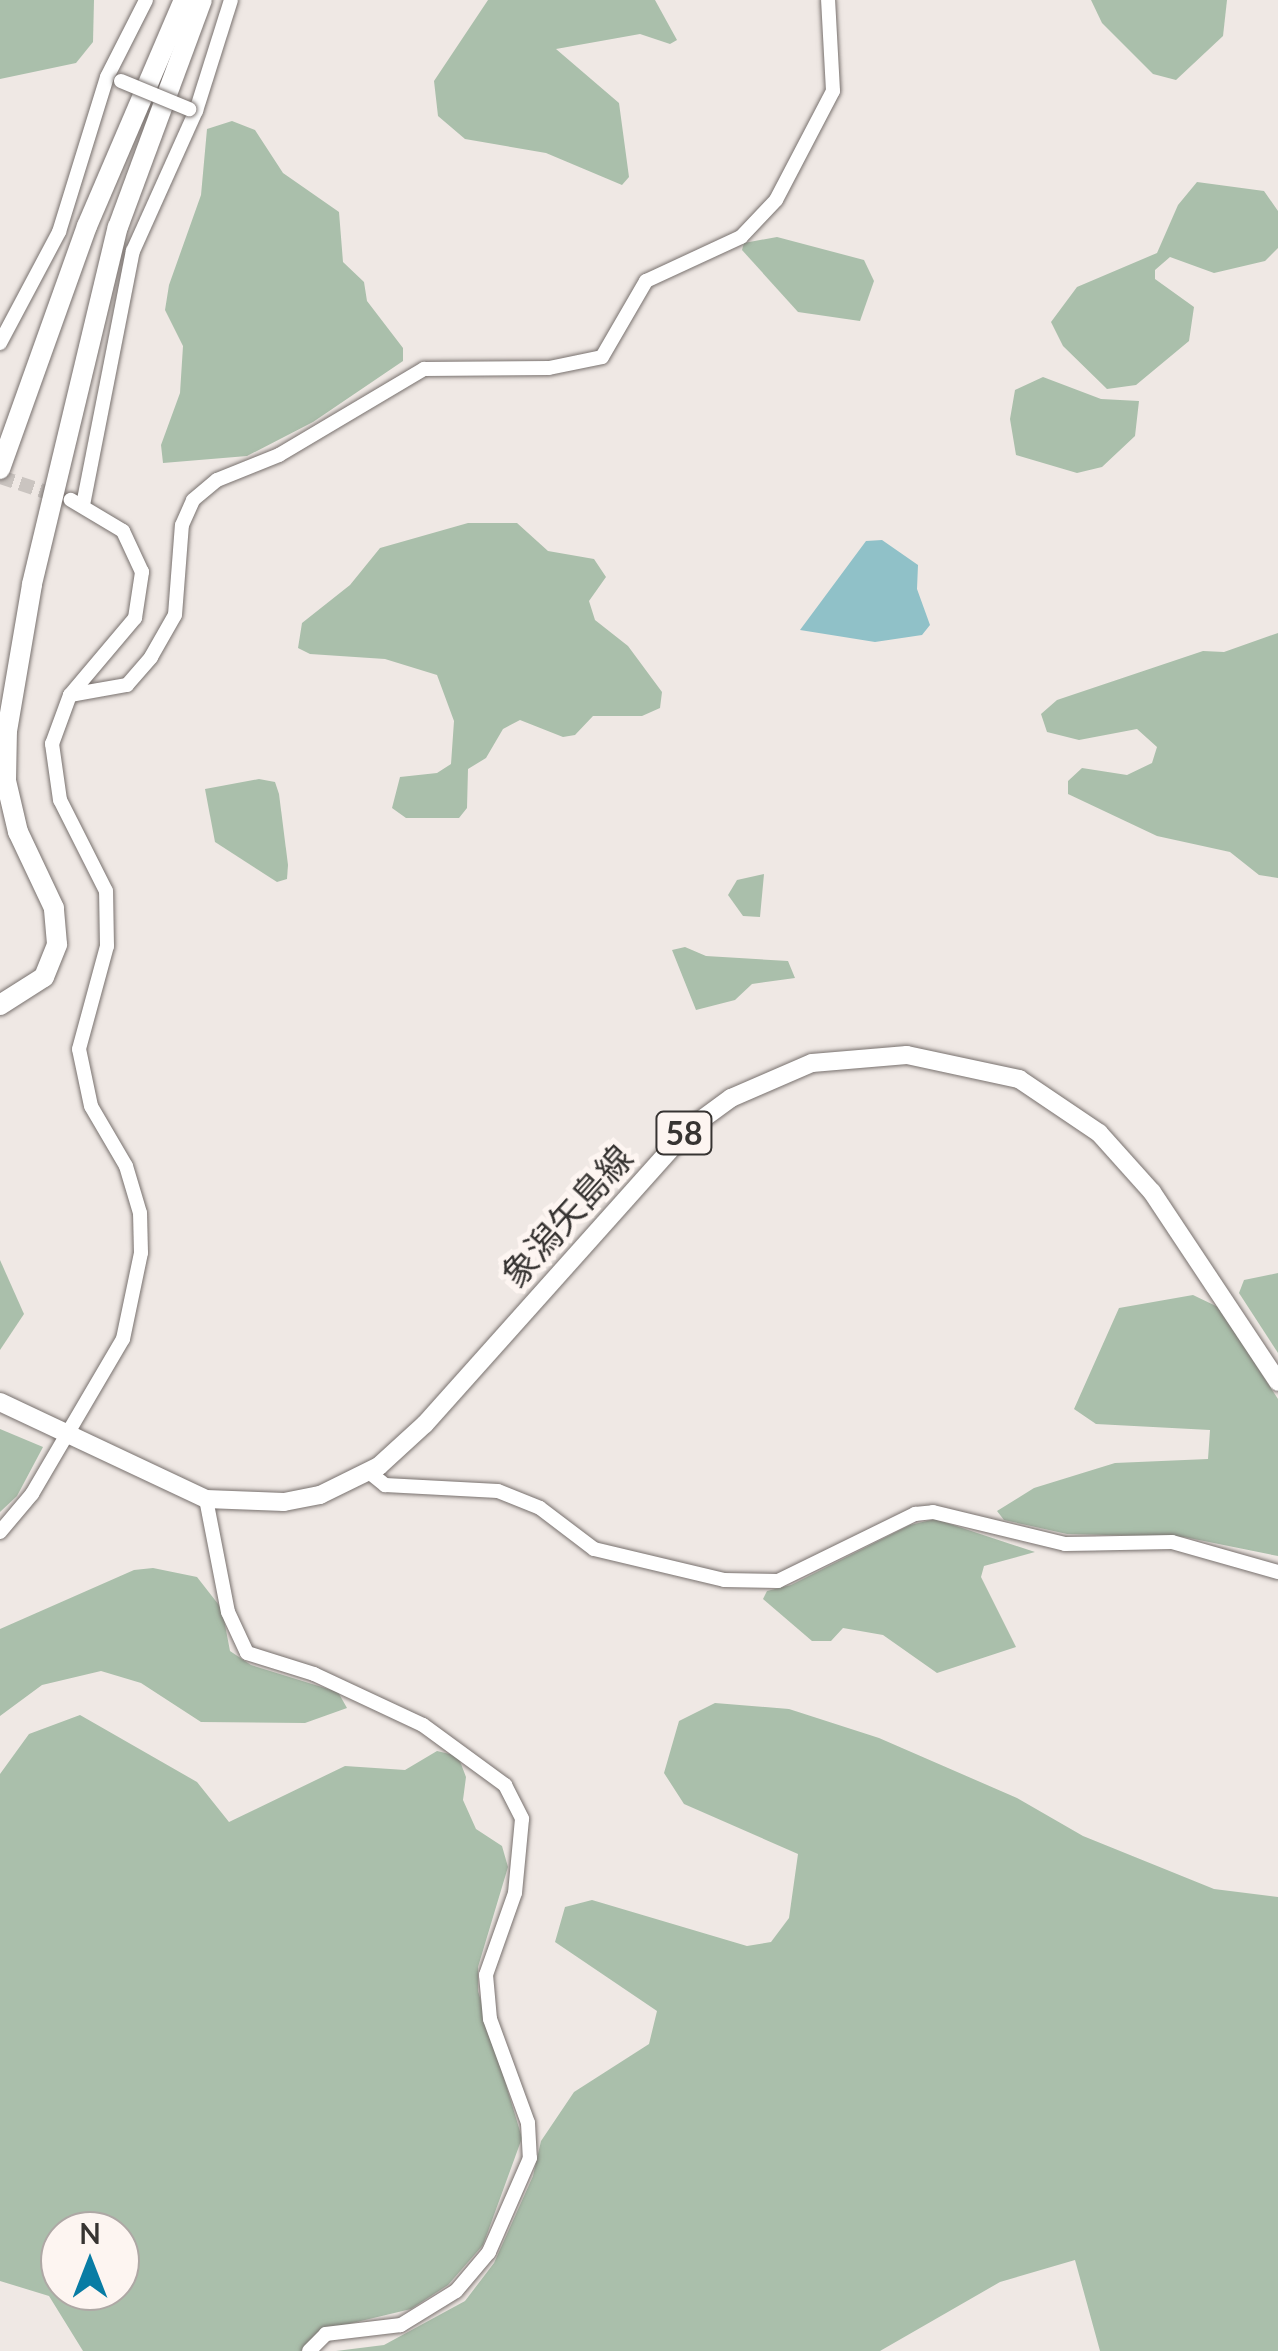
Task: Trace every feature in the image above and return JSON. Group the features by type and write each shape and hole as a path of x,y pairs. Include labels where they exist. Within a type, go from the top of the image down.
{"highway":[{"path":"0,469 147,108 184,0"},
{"path":"0,1004 44,977 58,944 54,908 11,808 7,730 85,346 147,108 202,0"}],"main road":[{"name":"象潟矢島線","path":"0,1402 206,1499 284,1502 320,1495 369,1472 425,1424 690,1128 774,1076 844,1058 907,1055 980,1068 1018,1080 1069,1110 1128,1161 1278,1382"}],"street":[{"path":"0,343 59,232 146,0"},
{"path":"0,1532 32,1494 123,1339 141,1253 140,1213 126,1166 91,1106 80,1049 109,916 106,890 60,800 53,770 56,717 70,695 118,642 142,596 142,572 123,531 77,502 132,251 193,110 230,0"},
{"path":"70,695 126,685 151,656 176,615 182,525 193,500 216,480 279,455 424,369 548,368 602,357 646,281 741,237 776,200 833,92 828,0"},
{"path":"114,79 193,110"},
{"path":"369,1472 385,1484 498,1491 540,1508 594,1550 724,1580 778,1581 933,1512 1065,1544 1172,1542 1278,1572"},
{"path":"206,1499 228,1612 247,1653 314,1674 423,1725 505,1785 522,1819 516,1892 486,1975 490,2018 528,2123 530,2158 489,2252 456,2291 402,2325 326,2334 308,2351"}],"green space":[{"path":"0,0 94,0 93,42 76,63 0,79"},
{"path":"488,0 655,0 677,40 670,44 640,34 556,49 619,103 629,177 622,185 546,153 465,139 438,116 434,81"},
{"path":"1091,0 1227,0 1223,36 1176,80 1153,74 1102,23"},
{"path":"232,121 255,130 283,173 339,212 343,262 364,282 367,301 403,348 403,361 313,422 247,456 163,463 161,445 180,393 183,346 165,310 169,285 201,195 207,129"},
{"path":"1197,182 1264,191 1278,211 1278,248 1265,261 1214,273 1170,257 1155,270 1155,279 1194,307 1189,341 1136,385 1107,389 1063,346 1051,322 1077,287 1157,253 1178,205"},
{"path":"777,237 864,260 874,281 860,321 798,312 742,250 744,243"},
{"path":"1043,377 1101,399 1139,401 1135,436 1102,467 1077,473 1016,455 1010,419 1015,390"},
{"path":"468,523 517,523 548,551 594,559 606,577 589,601 595,620 628,646 662,692 660,708 642,716 593,716 575,735 563,737 520,720 503,729 486,758 468,769 467,808 459,818 406,818 392,808 400,777 437,773 451,764 454,721 437,675 385,659 310,654 298,648 302,623 350,585 380,548"},
{"path":"1278,633 1278,878 1259,875 1230,852 1157,836 1068,794 1068,781 1082,768 1127,775 1152,763 1157,747 1137,729 1079,740 1047,732 1041,714 1057,700 1203,651 1224,652"},
{"path":"259,779 275,782 279,794 288,865 287,879 277,882 215,842 205,789"},
{"path":"764,874 760,917 743,916 728,895 737,880"},
{"path":"685,947 706,956 788,961 795,978 752,984 735,1000 696,1010 672,950"},
{"path":"0,1260 24,1314 0,1350"},
{"path":"1278,1273 1278,1353 1239,1293 1244,1280"},
{"path":"1193,1295 1218,1307 1278,1399 1278,1556 1184,1537 1067,1534 1004,1520 997,1511 1034,1488 1115,1463 1208,1459 1210,1430 1096,1424 1074,1409 1119,1308"},
{"path":"0,1429 43,1447 17,1496 0,1512"},
{"path":"935,1519 1035,1552 984,1566 981,1577 1016,1647 937,1673 883,1635 843,1628 831,1641 812,1641 763,1599 767,1591 791,1585 910,1525"},
{"path":"153,1568 197,1577 222,1609 230,1651 251,1665 338,1692 347,1708 305,1723 201,1722 141,1683 101,1671 42,1685 0,1716 0,1629 134,1570"},
{"path":"715,1703 789,1709 879,1738 1017,1798 1083,1836 1214,1889 1278,1897 1278,2351 1100,2351 1075,2260 1000,2282 880,2351 336,2351 384,2345 465,2301 494,2263 533,2176 541,2141 574,2092 649,2044 657,2011 555,1942 565,1907 592,1900 747,1946 771,1942 789,1918 798,1854 684,1804 664,1773 679,1721"},
{"path":"80,1715 197,1782 229,1822 345,1766 405,1770 437,1751 458,1756 466,1777 463,1800 476,1829 502,1846 508,1867 478,1967 478,1991 522,2138 483,2245 448,2285 411,2309 319,2331 301,2351 83,2351 58,2311 140,2311 140,2211 40,2211 40,2293 0,2281 0,1774 29,1734"}],"water":[{"path":"882,540 918,565 917,589 930,625 922,635 875,642 800,630 866,541"}],"tunnel":[{"path":"0,477 61,497"}]}
